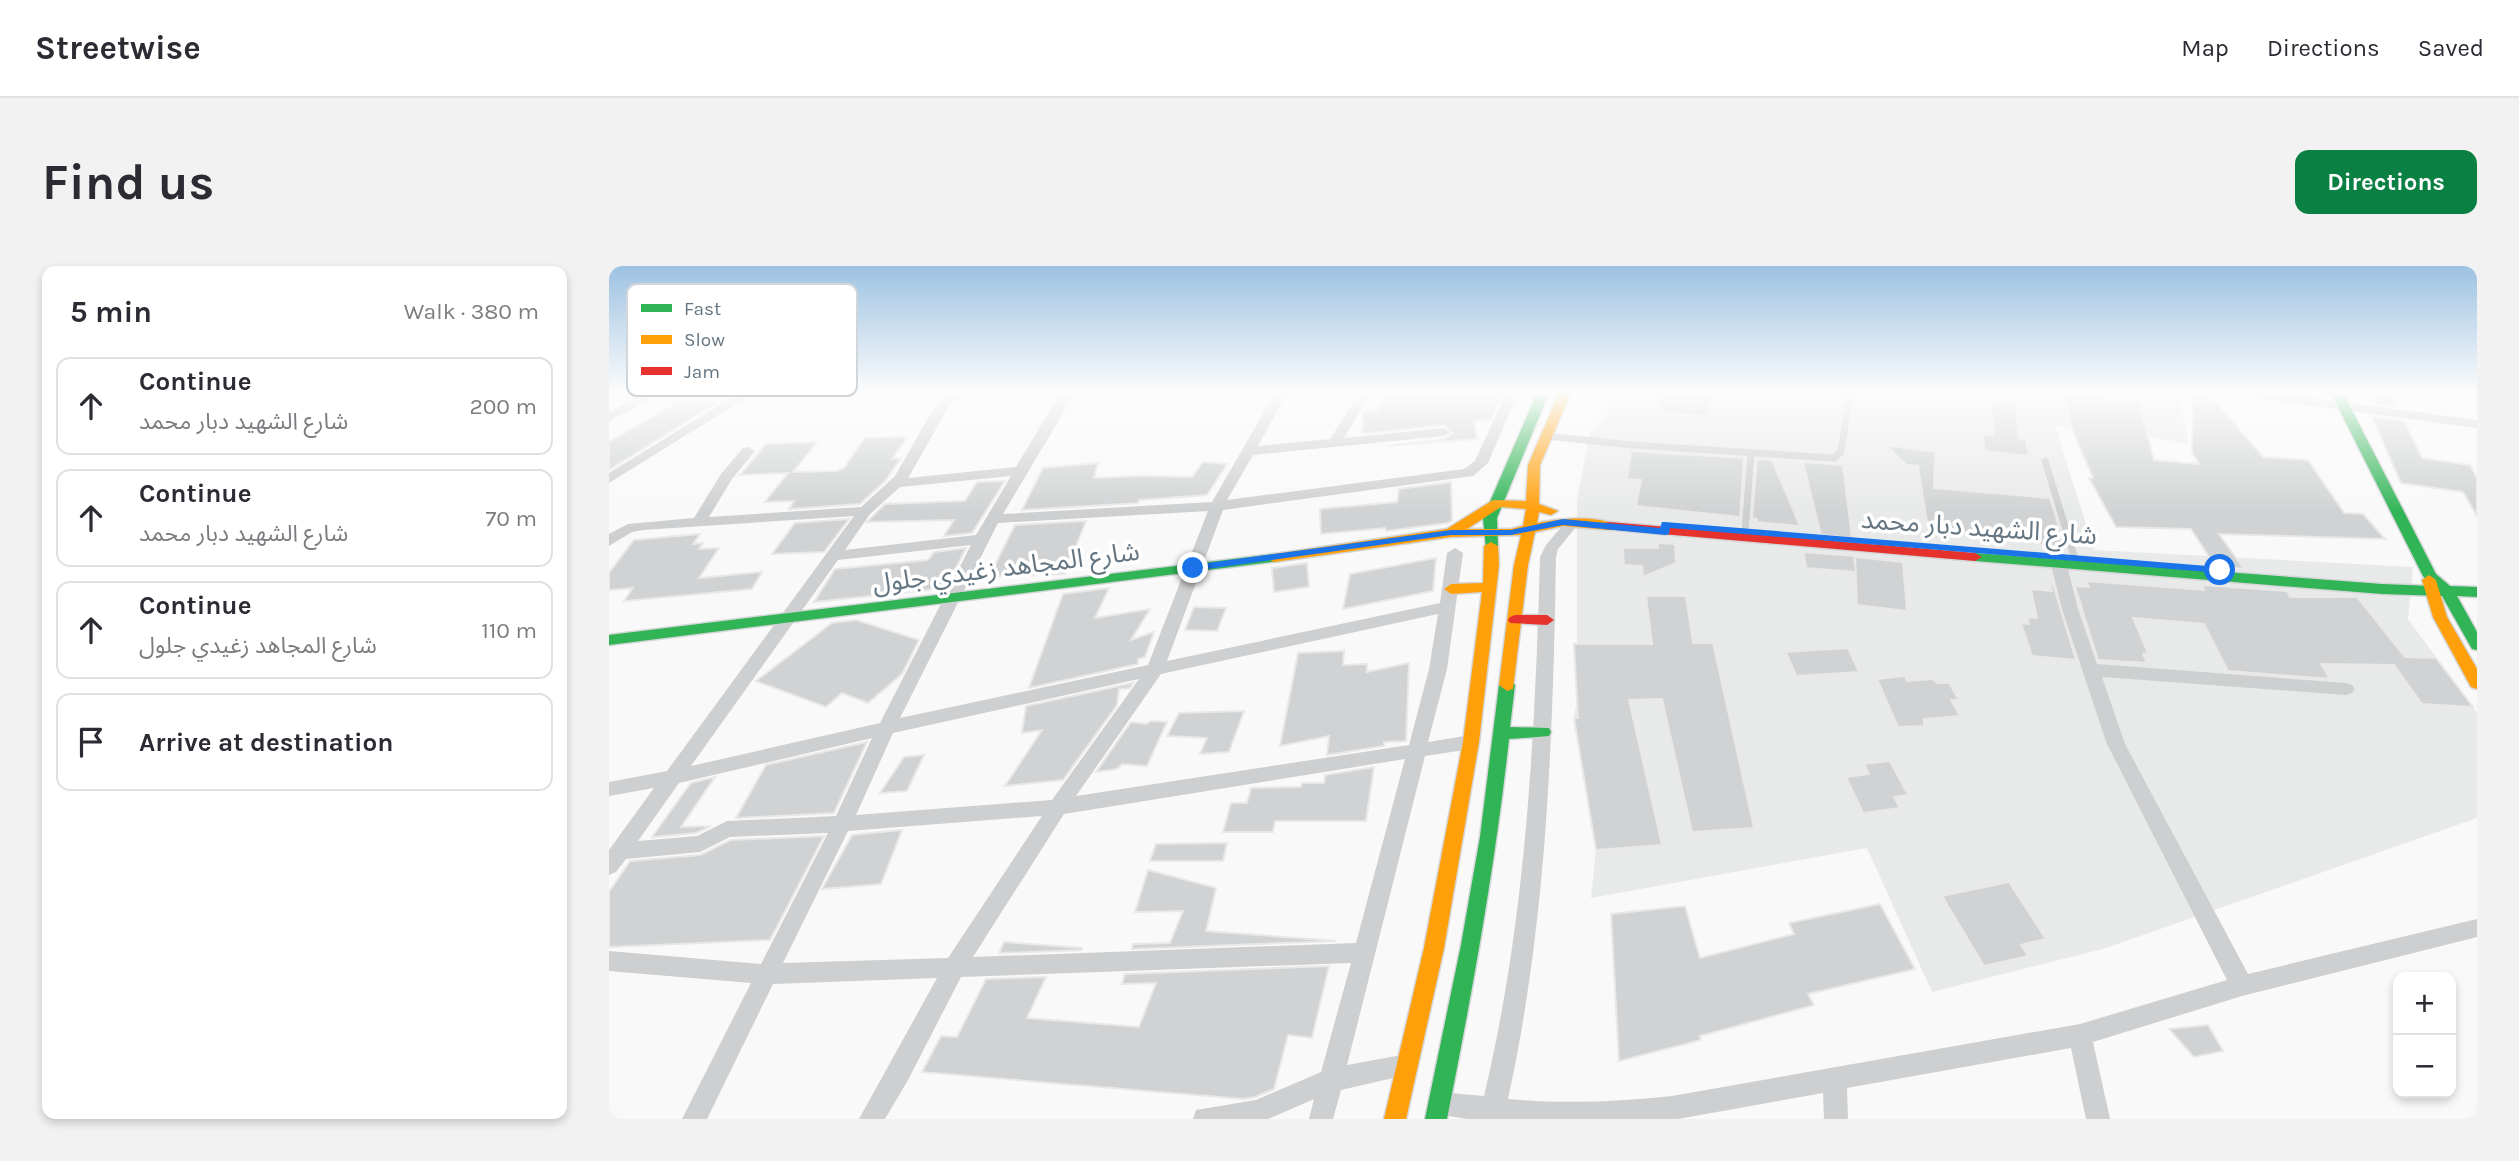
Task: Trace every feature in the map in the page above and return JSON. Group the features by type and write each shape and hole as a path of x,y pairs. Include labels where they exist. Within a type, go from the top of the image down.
{"street":[{"path":"609,479 684,433"},
{"path":"614,858 675,777 831,556 865,511 895,483 919,450 927,433"},
{"path":"694,1119 981,539 1043,433"},
{"path":"871,1119 900,1073 954,968 1058,807 1155,670 1217,506 1260,433"},
{"path":"1334,443 1340,433"},
{"path":"1250,451 1436,433"},
{"path":"993,519 1217,506 1468,472 1481,463 1494,433"},
{"path":"1395,1119 1445,895 1471,742 1490,587 1490,518 1526,433"},
{"path":"1547,433 1535,465 1533,505 1524,548 1485,864 1438,1111 1492,1115 1604,1115 1672,1108 2080,1035 2242,986 2477,928"},
{"path":"2358,433 2477,645"},
{"path":"698,523 726,477 748,451"},
{"path":"895,483 1020,471"},
{"name":"شارع الشهيد دبار محمد","path":"1494,505 1509,502 1533,505 1665,528 2382,589 2445,588"},
{"name":"شارع المجاهد زغيدي جلول","path":"1451,533 1466,527 1494,505"},
{"path":"609,541 628,528 865,511"},
{"path":"1492,1115 1515,1002 1532,886 1543,732 1549,557 1551,548 1573,522"},
{"name":"شارع الشهيد دبار محمد","path":"1490,533 1573,522 1745,532 2067,562 2445,588"},
{"name":"شارع المجاهد زغيدي جلول","path":"609,640 951,599 1451,533 1490,533"},
{"path":"831,556 981,539"},
{"path":"1321,1119 1439,669 1455,553"},
{"path":"2067,562 2091,670 2116,744 2242,986"},
{"path":"609,789 675,777 1155,670 1490,587"},
{"path":"2443,621 2445,588"},
{"path":"2382,589 2421,606 2443,621 2477,683"},
{"path":"2468,627 2477,612"},
{"path":"1515,621 1547,620"},
{"path":"2091,670 2346,690"},
{"path":"1502,733 1543,732"},
{"path":"614,858 700,844 727,829 842,824 1058,807 1471,742"},
{"path":"609,961 765,974 1363,953"},
{"path":"2080,1035 2098,1119"},
{"path":"1205,1119 1256,1112 1331,1080 1407,1065"},
{"path":"1835,1079 1836,1119"}],"lane":[{"path":"1546,436 1823,458 1840,456 1844,433"},
{"path":"1745,532 1751,453"},
{"path":"2045,461 2067,562"}],"shaded area":[{"path":"1591,433 2057,433 2094,550 2413,567 2408,619 2477,713 2477,818 2103,949 1932,992 1867,848 1591,898 1596,850 1574,718 1577,700 1577,501"},
{"path":"2118,433 2187,433 2189,444"}],"building":[{"path":"625,433 669,433 609,470 609,442"},
{"path":"1453,433 1476,433 1477,439 1387,446 1444,439"},
{"path":"1994,433 2018,433 2019,438 2026,439 2029,456 1985,451 1983,434 1994,435"},
{"path":"2074,433 2147,433 2154,460 2199,464 2192,452 2192,433 2242,433 2263,457 2308,460 2344,513 2363,514 2385,539 2219,534 2244,569 2215,566 2191,529 2116,527 2089,478 2093,478"},
{"path":"2379,433 2410,433 2422,458 2470,465 2477,478 2477,516 2463,492 2401,483"},
{"path":"907,437 892,459 901,458 886,480 860,504 789,509 794,501 765,502 788,473 740,475 766,444 817,442 793,472 837,471 844,468 865,438"},
{"path":"1886,445 1935,452 1934,488 2050,498 2065,547 2035,544 2033,538 1928,529 1918,466 1906,465"},
{"path":"1631,451 1744,458 1740,517 1636,506 1641,480 1627,479"},
{"path":"1757,459 1772,460 1800,526 1757,522 1757,519 1752,518"},
{"path":"1203,462 1227,464 1207,495 1139,500 1138,503 1022,510 1043,468 1098,463 1094,478 1192,477"},
{"path":"1803,462 1843,465 1852,538 1821,535"},
{"path":"1005,481 972,533 944,536 954,520 867,522 885,504 965,501 977,482"},
{"path":"1451,482 1452,521 1448,523 1386,531 1385,528 1321,534 1320,509 1397,502 1399,489"},
{"path":"849,519 824,552 772,554 795,523"},
{"path":"1086,521 1065,574 989,577 1015,525"},
{"path":"700,534 693,544 703,543 699,549 719,548 699,578 762,572 752,589 624,601 633,588 609,590 609,573 634,540"},
{"path":"1658,543 1675,544 1676,563 1643,577 1642,566 1624,565 1623,548 1658,548"},
{"path":"966,548 946,588 814,602 835,569 928,560 934,552"},
{"path":"1804,552 1854,556 1856,572 1806,568"},
{"path":"1855,557 1903,562 1907,611 1857,605"},
{"path":"1436,558 1433,591 1343,609 1350,574"},
{"path":"1307,563 1309,587 1274,592 1272,568"},
{"path":"2086,581 2204,590 2202,585 2287,591 2290,597 2357,597 2405,657 2436,658 2473,707 2422,704 2394,665 2321,664 2330,679 2228,671 2204,624 2133,618 2148,653 2143,654 2147,663 2098,660 2075,586 2089,587"},
{"path":"2050,583 2053,584 2076,660 2032,656 2021,623 2029,624 2027,617 2037,618 2031,589 2052,591"},
{"path":"1109,588 1095,618 1150,609 1131,640 1154,632 1145,657 1138,659 1138,664 1029,688 1063,594"},
{"path":"1646,596 1686,596 1693,643 1713,643 1754,828 1692,832 1662,699 1629,700 1662,845 1596,850 1574,718 1578,718 1574,644 1652,644"},
{"path":"1194,607 1226,608 1217,631 1185,630"},
{"path":"856,620 919,640 902,674 868,703 842,693 826,707 756,681 832,623"},
{"path":"1848,648 1859,672 1796,676 1786,652"},
{"path":"1344,651 1343,665 1367,664 1367,672 1409,663 1406,741 1384,742 1384,746 1327,755 1329,736 1280,746 1298,653"},
{"path":"1905,676 1907,681 1933,679 1937,683 1949,683 1959,700 1951,700 1960,716 1924,719 1924,726 1898,727 1877,679"},
{"path":"1133,683 1130,688 1119,689 1117,705 1063,780 1005,786 1042,730 1022,733 1026,706"},
{"path":"1244,711 1229,752 1200,754 1207,738 1167,736 1179,713"},
{"path":"1151,721 1167,722 1147,766 1122,764 1117,769 1096,772 1131,722 1146,724"},
{"path":"867,742 834,813 736,818 766,765"},
{"path":"924,755 907,791 880,793 904,757"},
{"path":"1890,761 1908,795 1894,797 1900,808 1863,813 1846,777 1869,774 1864,764"},
{"path":"1374,767 1366,821 1275,821 1273,832 1223,832 1231,803 1247,803 1251,788 1301,787 1302,783 1324,783 1325,775"},
{"path":"715,777 681,827 711,826 696,833 652,837 691,783"},
{"path":"902,830 881,884 822,889 852,835"},
{"path":"824,836 770,940 609,947 609,892 630,861 700,855 731,840"},
{"path":"1227,843 1223,861 1150,861 1156,844"},
{"path":"1148,870 1216,888 1206,931 1336,941 1132,949 1133,944 1170,943 1183,911 1135,912"},
{"path":"2009,882 2046,939 2021,945 2028,956 1984,966 1942,896"},
{"path":"1880,904 1915,969 1808,994 1814,1005 1700,1036 1701,1040 1619,1061 1611,914 1685,906 1700,958 1794,934 1789,923"},
{"path":"1004,942 1082,948 999,953"},
{"path":"1329,966 1312,1038 1288,1035 1274,1089 1255,1097 1244,1099 922,1072 941,1036 957,1037 986,979 1046,977 1027,1018 1139,1027 1156,983 1122,984 1125,974"},
{"path":"2208,1025 2223,1051 2194,1057 2169,1029"}],"traffic: fast":[{"path":"1491,546 1490,518 1526,433"},
{"path":"2357,433 2430,576 2448,593 2477,645"},
{"path":"1975,557 2382,589 2477,592"},
{"path":"609,640 1274,558"},
{"path":"1436,1119 1471,945 1489,837 1507,685"},
{"path":"1502,733 1543,732"}],"traffic: slow":[{"path":"1507,685 1521,565 1532,518 1534,465 1548,433"},
{"path":"1451,533 1498,503 1516,503 1551,511"},
{"path":"1274,558 1451,533 1511,533 1563,522 1609,526"},
{"path":"1395,1119 1434,948 1471,742 1492,565 1491,546"},
{"path":"2429,580 2440,617 2477,683"},
{"path":"1451,589 1490,587"}],"traffic: jam":[{"path":"1609,526 1975,557"},
{"path":"1515,620 1547,620"}],"route":[{"path":"1193,568 1451,533 1511,533 1540,525 1573,522 1665,532 1665,524 1850,542 2220,570"}]}
